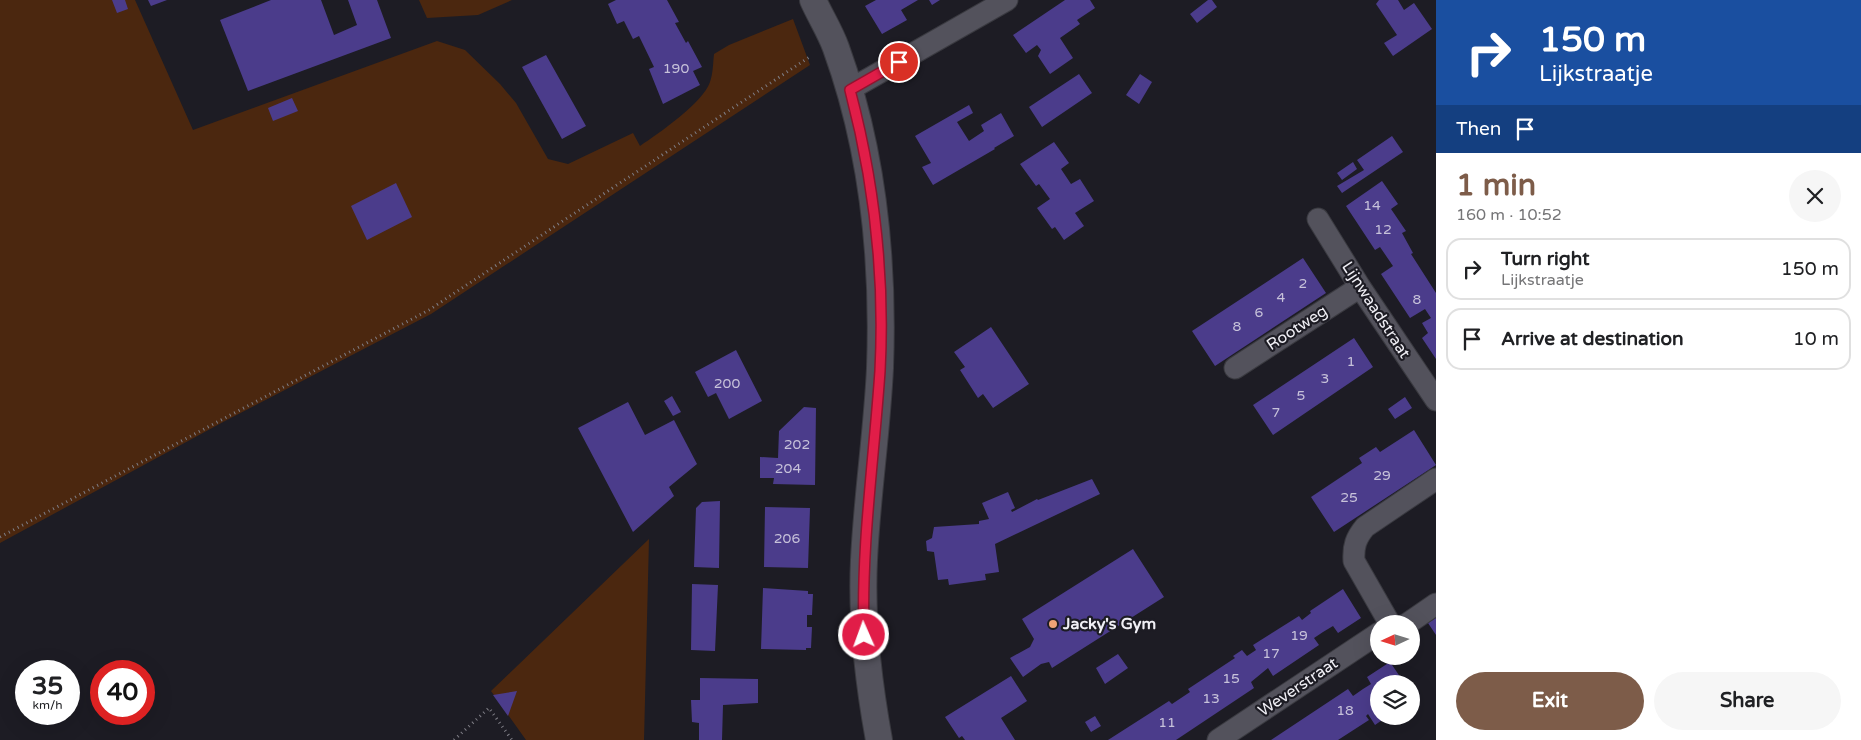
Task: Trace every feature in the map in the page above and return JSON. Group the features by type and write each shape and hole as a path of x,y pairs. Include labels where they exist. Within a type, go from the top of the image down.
{"street":[{"path":"813,0 835,46 850,90 862,135 870,180 879,264 880,370 864,560 863,604 865,650 880,740"},
{"path":"850,90 1007,0"},
{"name":"Lijnwaadstraat","path":"1318,219 1360,287 1436,400"},
{"name":"Rootweg","path":"1235,368 1360,287"},
{"path":"1385,615 1354,561 1353,549 1357,537 1365,527 1436,479"},
{"path":"1420,615 1436,604"},
{"name":"Weverstraat","path":"1218,740 1370,639"}],"path":[{"path":"0,537 429,310 812,56 835,46"},
{"path":"454,740 489,708 512,740"}],"shaded area":[{"path":"0,0 135,0 193,130 437,41 465,50 500,84 516,103 548,159 568,164 633,133 640,146 669,126 690,108 706,90 711,79 714,54 729,45 793,19 810,65 431,314 225,421 0,543"},
{"path":"419,0 512,0 478,15 427,18"},
{"path":"649,539 644,740 526,740 491,691"}],"building":[{"path":"112,0 125,0 128,9 117,13"},
{"path":"148,0 167,0 151,6"},
{"path":"271,0 321,0 334,35 357,25 348,0 377,0 391,38 248,91 220,20"},
{"path":"616,0 667,0 679,22 675,23 686,43 688,41 702,67 693,71 700,85 663,104 649,69 654,67 639,36 633,39 624,21 617,24 608,4"},
{"path":"876,0 918,0 901,10 907,20 882,34 865,6"},
{"path":"929,0 940,0 932,5"},
{"path":"1065,0 1090,0 1095,8 1077,20 1080,24 1060,38 1073,58 1050,74 1038,56 1041,50 1037,45 1026,53 1013,35"},
{"path":"1208,0 1212,0 1217,7 1197,23 1190,14"},
{"path":"1379,0 1398,0 1404,10 1414,3 1432,29 1393,56 1384,43 1397,35 1376,4"},
{"path":"546,55 586,126 562,139 522,67"},
{"path":"1079,74 1092,93 1042,127 1029,107"},
{"path":"1140,74 1152,82 1139,104 1126,95"},
{"path":"292,98 298,111 273,121 268,108"},
{"path":"969,105 973,113 957,122 969,141 984,131 981,125 1001,113 1014,136 933,185 922,167 931,163 915,136"},
{"path":"1392,136 1403,152 1342,193 1337,186 1364,170 1357,160"},
{"path":"1054,142 1069,163 1061,169 1071,184 1080,179 1094,201 1075,213 1084,226 1064,240 1055,227 1052,229 1037,208 1050,199 1039,184 1036,186 1020,164"},
{"path":"1353,162 1357,169 1342,180 1337,173"},
{"path":"1382,181 1398,204 1391,209 1406,231 1402,233 1413,253 1411,254 1436,293 1436,359 1422,338 1428,333 1422,323 1431,318 1425,309 1410,318 1381,274 1393,266 1380,247 1375,250 1346,206"},
{"path":"396,183 412,217 367,240 351,206"},
{"path":"1303,258 1326,293 1215,366 1192,331"},
{"path":"991,327 1029,384 993,408 983,394 978,398 960,370 965,367 954,352"},
{"path":"1354,338 1373,367 1273,435 1253,405"},
{"path":"736,350 762,401 729,419 716,393 708,397 695,372"},
{"path":"672,396 681,412 673,416 664,401"},
{"path":"1405,397 1412,408 1395,419 1388,409"},
{"path":"628,402 645,435 674,420 697,464 669,487 674,496 633,532 578,428"},
{"path":"804,407 816,408 815,485 773,484 774,478 760,478 760,457 778,458 779,431"},
{"path":"1414,430 1436,465 1334,532 1311,497 1362,463 1359,458 1376,447 1380,452"},
{"path":"1092,479 1100,494 995,544 999,572 985,574 986,580 949,585 948,579 938,580 934,552 927,551 926,541 932,538 934,527 979,524 979,521 989,519 982,503 1008,492 1015,508 1011,510 1012,512 1037,499"},
{"path":"720,501 719,568 694,567 696,508 702,502"},
{"path":"765,507 810,508 808,568 764,567"},
{"path":"1133,549 1164,597 1052,668 1049,662 1041,664 1023,677 1010,658 1030,647 1034,639 1022,619"},
{"path":"692,584 718,585 715,651 691,650"},
{"path":"763,588 808,591 808,594 813,594 812,615 807,615 807,627 812,627 811,648 806,648 806,650 761,649"},
{"path":"1343,589 1361,618 1338,633 1333,626 1323,632 1314,638 1319,645 1273,676 1268,668 1251,682 1254,688 1176,740 1108,740 1169,701 1172,704 1190,692 1188,689 1235,658 1233,656 1242,650 1247,656 1256,650 1253,645 1299,616 1302,620 1311,613 1310,611"},
{"path":"1436,618 1436,635 1428,623"},
{"path":"1118,654 1128,668 1105,684 1096,668"},
{"path":"1385,665 1392,665 1399,675 1370,675"},
{"path":"1011,676 1027,701 1001,718 1015,740 965,740 962,736 959,738 945,717"},
{"path":"700,678 758,679 758,703 723,705 722,740 699,740 699,723 692,722 691,700 700,700"},
{"path":"1370,685 1370,717 1368,714 1366,716 1369,720 1338,740 1271,740 1348,689 1353,696"},
{"path":"517,691 508,716 493,695"},
{"path":"1095,716 1101,726 1091,732 1085,722"}],"place":[{"name":"Jacky's Gym","path":"1053,624"}],"route":[{"path":"864,635 864,560 880,370 881,315 875,215 862,135 850,90 899,62"}]}
